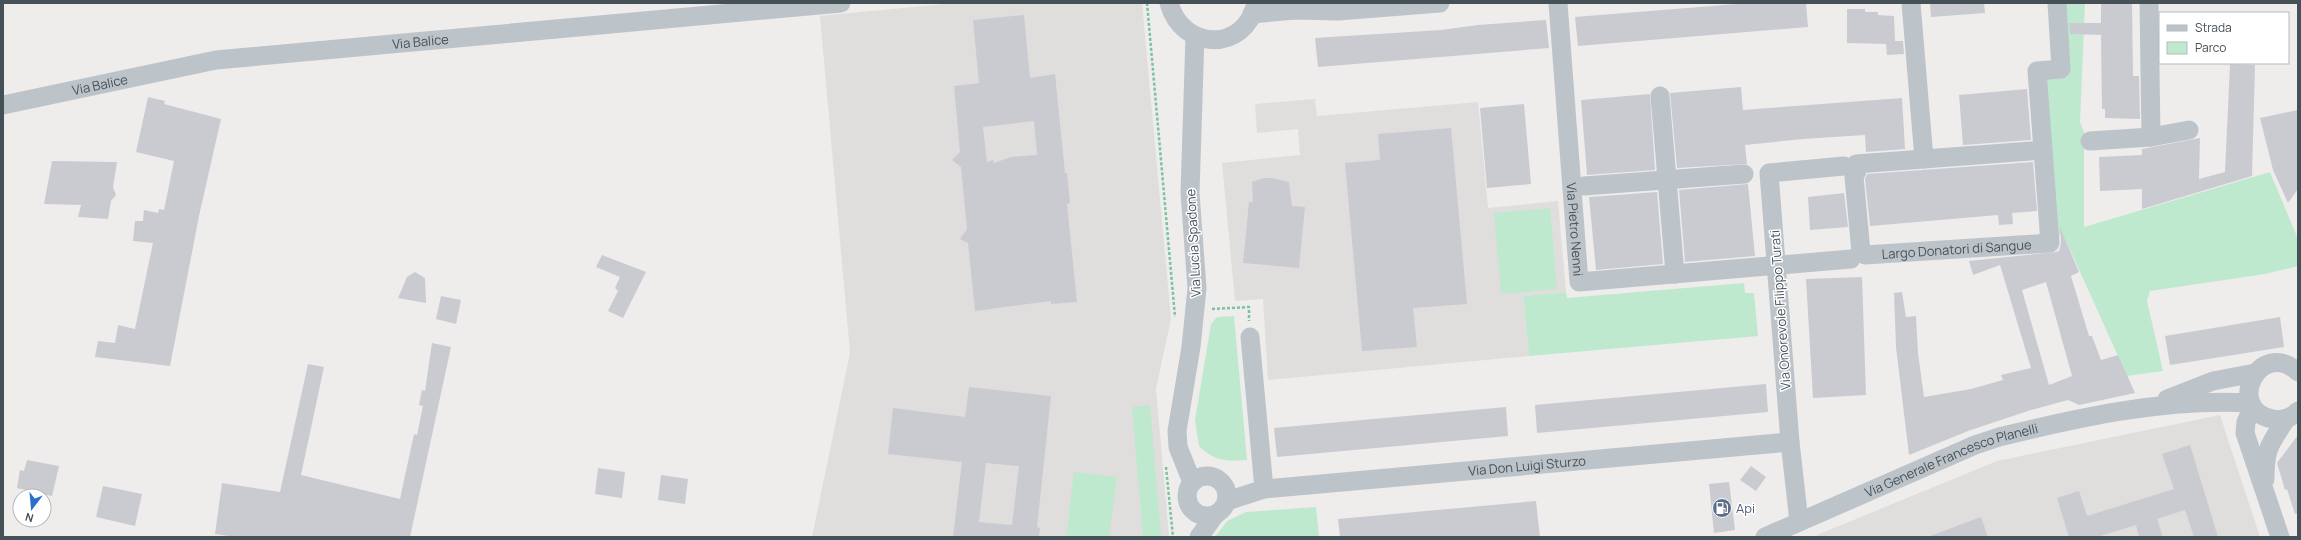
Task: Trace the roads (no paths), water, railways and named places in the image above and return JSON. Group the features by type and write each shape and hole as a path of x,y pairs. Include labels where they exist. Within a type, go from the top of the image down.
{"street":[{"name":"Via Balice","path":"3,105 216,60 841,3"},
{"path":"1169,3 1176,20 1182,28 1195,36 1208,40 1227,38 1243,28 1254,9 1338,11 1440,3"},
{"name":"Via Pietro Nenni","path":"1558,3 1579,282 1851,259"},
{"path":"1911,3 1924,159"},
{"name":"Largo Donatori di Sangue","path":"1850,165 1857,171 1854,177 1861,252 1870,256 2050,243 2037,71 2061,69 2057,3"},
{"path":"2149,3 2151,137"},
{"name":"Via Lucia Spadone","path":"1178,448 1178,417 1196,310 1196,261 1190,193 1195,36"},
{"path":"1660,96 1675,274"},
{"path":"2090,140 2151,137 2189,130"},
{"path":"1584,186 1755,174 2043,150"},
{"name":"Via Onorevole Filippo Turati","path":"1755,174 1776,266 1790,442 1799,522"},
{"path":"1250,337 1264,488"},
{"path":"2280,537 2246,433 2246,422 2252,405 2248,388 2255,373 2265,365 2275,362 2285,363 2298,371"},
{"name":"Via Generale Francesco Planelli","path":"2146,407 2213,381 2255,373"},
{"name":"Via Generale Francesco Planelli","path":"1765,537 1975,445 1999,437 2146,407 2216,401 2252,405"},
{"path":"2252,405 2268,418 2277,420 2292,415"},
{"path":"2265,490 2265,456 2267,448 2292,415"},
{"name":"Via Don Luigi Sturzo","path":"1264,488 1790,442"},
{"path":"1178,448 1216,479 1228,494 1221,508 1200,537"},
{"path":"1178,448 1192,482"},
{"path":"1200,476 1264,488 1206,516 1194,512 1187,501 1188,488 1192,482 1200,476"},
{"path":"1188,537 1194,512"}],"place":[{"name":"Api","path":"1722,508"}]}
